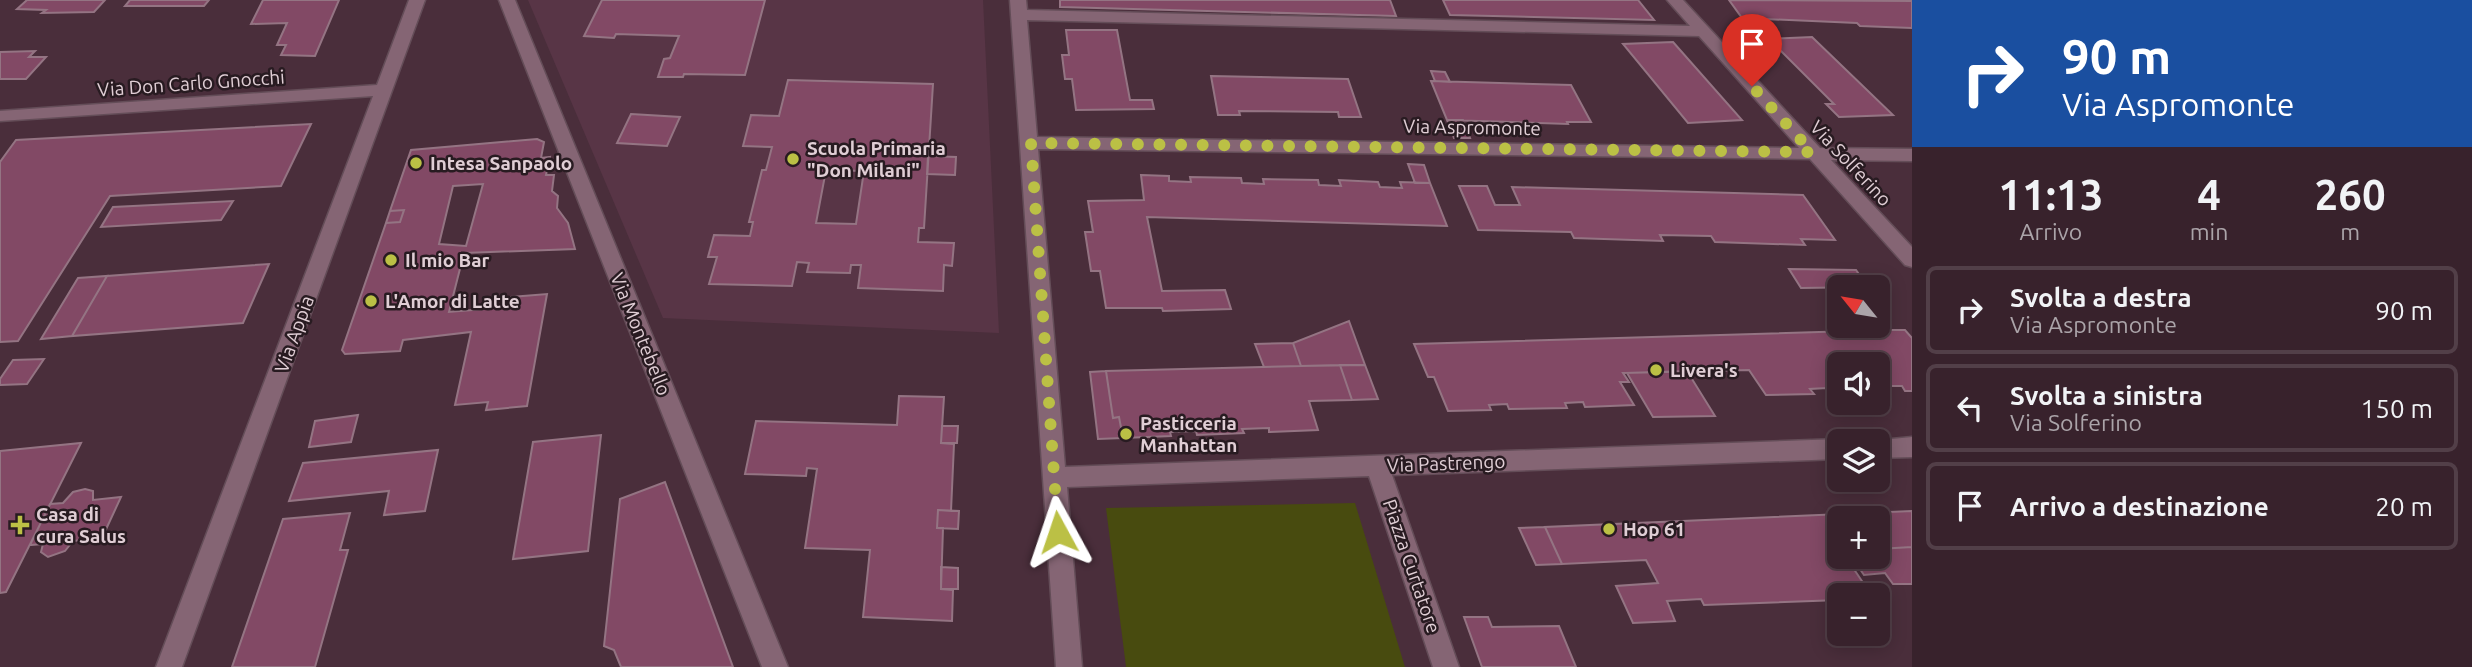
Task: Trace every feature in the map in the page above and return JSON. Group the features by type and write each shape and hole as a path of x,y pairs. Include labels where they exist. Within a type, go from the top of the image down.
{"street":[{"name":"Via Appia","path":"169,667 417,0"},
{"name":"Via Montebello","path":"507,0 775,667"},
{"name":"Via Solferino","path":"1675,0 1912,260"},
{"path":"1069,667 1019,8 1703,31"},
{"name":"Via Don Carlo Gnocchi","path":"0,117 384,90"},
{"name":"Via Aspromonte","path":"1031,143 1912,155"},
{"path":"1890,448 1912,447"},
{"name":"Via Pastrengo","path":"1053,477 1827,449"},
{"name":"Piazza Curtatore","path":"1377,466 1446,667"}],"shaded area":[{"name":"Scuola Primaria \"Don Milani\"","path":"528,0 983,0 999,333 663,318"},
{"path":"1355,503 1405,667 1126,667 1106,508"}],"building":[{"path":"27,0 105,0 94,12 42,13 46,10 17,9"},
{"path":"130,0 209,0 204,6 125,6"},
{"path":"263,0 339,0 315,56 281,55 286,45 277,45 287,23 251,24"},
{"path":"602,0 765,0 745,75 684,74 683,77 658,77 664,59 670,58 679,36 584,36"},
{"path":"1060,0 1390,0 1396,16 1060,7"},
{"path":"1443,0 1638,0 1654,20 1450,15"},
{"path":"1729,0 1912,1 1912,28 1742,18"},
{"path":"1066,30 1117,30 1130,100 1152,100 1154,109 1076,110 1072,79 1065,79 1062,55 1069,55"},
{"path":"1812,37 1893,115 1839,117 1826,104 1834,104 1781,51 1774,51 1763,39"},
{"path":"1673,42 1742,120 1688,123 1623,44"},
{"path":"35,51 29,57 46,57 26,79 0,79 0,52"},
{"path":"1431,71 1445,72 1450,82 1435,81"},
{"path":"1211,76 1348,79 1361,117 1339,117 1338,112 1239,111 1240,115 1218,115"},
{"path":"788,80 933,84 924,228 919,228 918,242 954,243 952,266 944,265 943,291 858,288 861,265 851,265 850,273 807,272 809,263 797,262 792,286 709,284 717,257 708,257 714,235 750,236 753,222 749,222 762,170 766,170 772,147 743,146 751,115 779,116","holes":["826,170 864,171 856,224 816,223"]},
{"path":"1431,81 1571,85 1591,122 1567,122 1568,124 1447,120"},
{"path":"631,114 680,117 667,146 617,143"},
{"path":"1447,120 1463,120 1470,138 1454,138"},
{"path":"311,124 281,186 110,196 18,341 0,342 0,162 16,140"},
{"path":"537,139 544,142 541,158 550,157 546,175 554,175 552,191 558,196 557,208 568,223 575,249 464,253 449,312 509,307 511,297 547,294 527,406 486,410 488,402 455,405 471,332 403,340 400,351 345,354 342,350 386,223 400,222 404,210 390,211 411,150","holes":["483,184 466,246 439,244 453,186"]},
{"path":"928,156 956,157 955,175 927,174"},
{"path":"1408,164 1424,165 1430,183 1415,183"},
{"path":"1141,175 1169,176 1169,181 1191,182 1190,177 1241,178 1242,183 1264,184 1263,179 1318,180 1319,185 1341,186 1339,180 1378,182 1380,187 1402,188 1400,182 1430,183 1447,226 1147,217 1162,291 1225,290 1231,309 1163,311 1162,308 1106,308 1100,271 1091,271 1085,232 1093,232 1088,201 1144,200"},
{"path":"1459,186 1487,186 1495,205 1520,205 1512,187 1803,195 1835,240 1801,239 1805,245 1715,242 1711,236 1660,235 1663,241 1574,238 1571,232 1478,230"},
{"path":"233,201 221,220 101,227 113,207"},
{"path":"404,210 400,222 386,223 390,211"},
{"path":"269,264 243,323 72,336 107,276"},
{"path":"1789,269 1856,270 1860,275 1827,275 1827,288 1801,288"},
{"path":"107,276 72,336 41,339 78,278"},
{"path":"1349,321 1365,365 1301,366 1293,343"},
{"path":"1890,330 1905,330 1912,338 1912,391 1905,391 1902,386 1890,386 1890,352 1827,352 1827,388 1810,389 1814,394 1766,395 1749,370 1623,373 1629,382 1620,382 1634,405 1585,407 1583,402 1565,403 1567,408 1509,409 1507,404 1489,405 1491,410 1448,411 1434,377 1428,377 1414,344 1827,332 1827,338 1890,338"},
{"path":"1293,343 1301,366 1264,367 1255,344"},
{"path":"44,359 27,384 0,385 0,379 13,360"},
{"path":"1340,365 1352,400 1309,401 1318,430 1269,432 1269,428 1242,429 1244,433 1197,435 1196,431 1170,432 1171,436 1123,438 1119,417 1113,418 1106,371"},
{"path":"1340,365 1365,365 1378,399 1352,400"},
{"path":"1106,371 1113,418 1119,417 1123,438 1098,439 1090,372"},
{"path":"1687,371 1715,416 1653,417 1627,373"},
{"path":"899,396 944,397 941,443 954,444 951,511 938,510 937,528 943,528 941,589 953,590 952,621 863,617 870,550 805,548 817,469 807,468 806,476 745,474 756,421 897,425"},
{"path":"358,415 351,442 309,447 315,421"},
{"path":"942,426 958,426 957,443 941,443"},
{"path":"601,435 588,551 513,559 533,442"},
{"name":"Casa di cura Salus","path":"81,443 6,592 0,593 0,451"},
{"path":"438,450 425,511 384,515 389,491 289,501 303,463"},
{"path":"665,482 733,667 621,667 614,650 604,646 620,499"},
{"path":"85,489 93,491 93,500 121,497 102,538 73,541 65,551 48,557 41,552 43,544 30,545 50,504 63,503 73,492"},
{"path":"938,510 959,511 958,529 937,528"},
{"path":"1912,511 1912,547 1890,548 1890,512"},
{"path":"350,513 340,550 348,550 315,667 232,667 283,519"},
{"path":"1827,515 1827,569 1854,569 1863,583 1827,583 1827,600 1704,605 1701,599 1667,601 1675,621 1633,623 1616,586 1658,583 1646,560 1562,564 1545,527"},
{"path":"1545,527 1562,564 1536,565 1519,528"},
{"path":"1912,547 1912,584 1893,584 1885,573 1864,575 1860,569 1890,569 1890,548"},
{"path":"941,567 958,568 958,589 941,589"},
{"path":"1464,617 1488,617 1492,627 1559,626 1576,667 1482,667"}],"place":[{"name":"Scuola Primaria \"Don Milani\"","path":"793,159"},
{"name":"Intesa Sanpaolo","path":"416,163"},
{"name":"Il mio Bar","path":"391,260"},
{"name":"L'Amor di Latte","path":"371,301"},
{"name":"Livera's","path":"1656,370"},
{"name":"Pasticceria Manhattan","path":"1126,434"},
{"name":"Casa di cura Salus","path":"20,525"},
{"name":"Hop 61","path":"1609,529"}],"route":[{"path":"1058,532 1031,143 1812,152 1752,86"}]}
